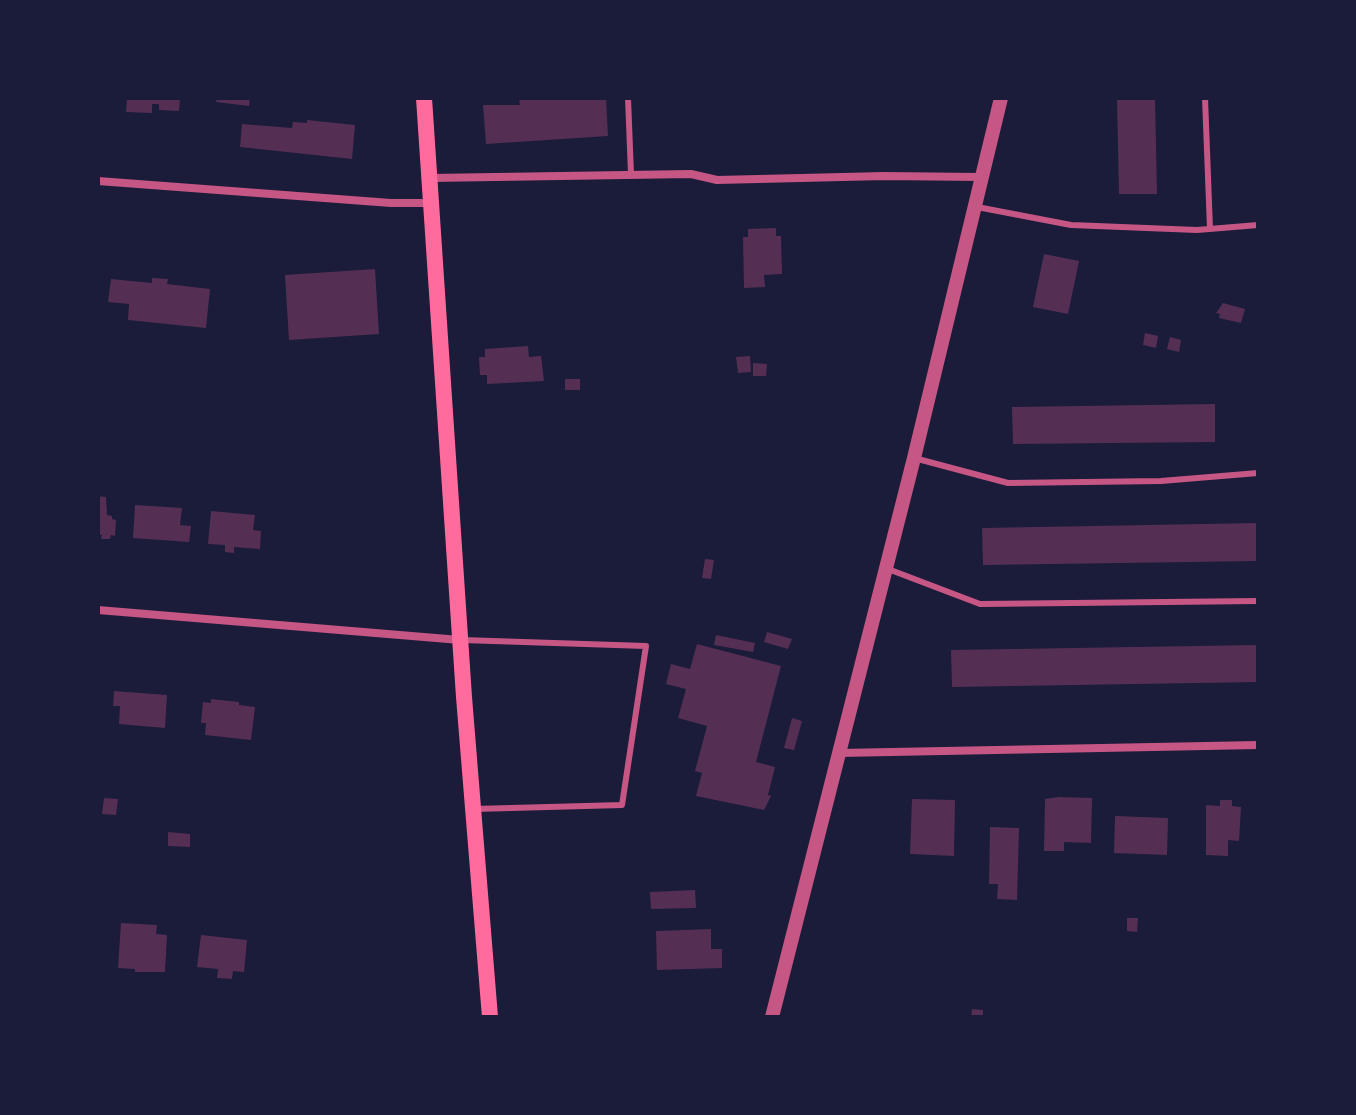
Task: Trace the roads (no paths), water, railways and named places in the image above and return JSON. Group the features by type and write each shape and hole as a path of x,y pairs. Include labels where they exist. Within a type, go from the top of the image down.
{"main road":[{"path":"424,98 490,1017"}],"street":[{"path":"772,1017 914,458 1001,98"},
{"path":"430,178 631,174 691,174 717,180 981,177"},
{"path":"98,181 391,203 431,203"},
{"path":"98,610 461,640"},
{"path":"837,753 1258,745"}],"lane":[{"path":"628,98 631,174"},
{"path":"1205,98 1210,229"},
{"path":"973,206 1071,225 1210,229 1258,225"},
{"path":"914,458 1008,483 1161,481 1258,473"},
{"path":"885,568 980,604 1258,601"},
{"path":"461,640 646,646 622,805 474,809"}]}
